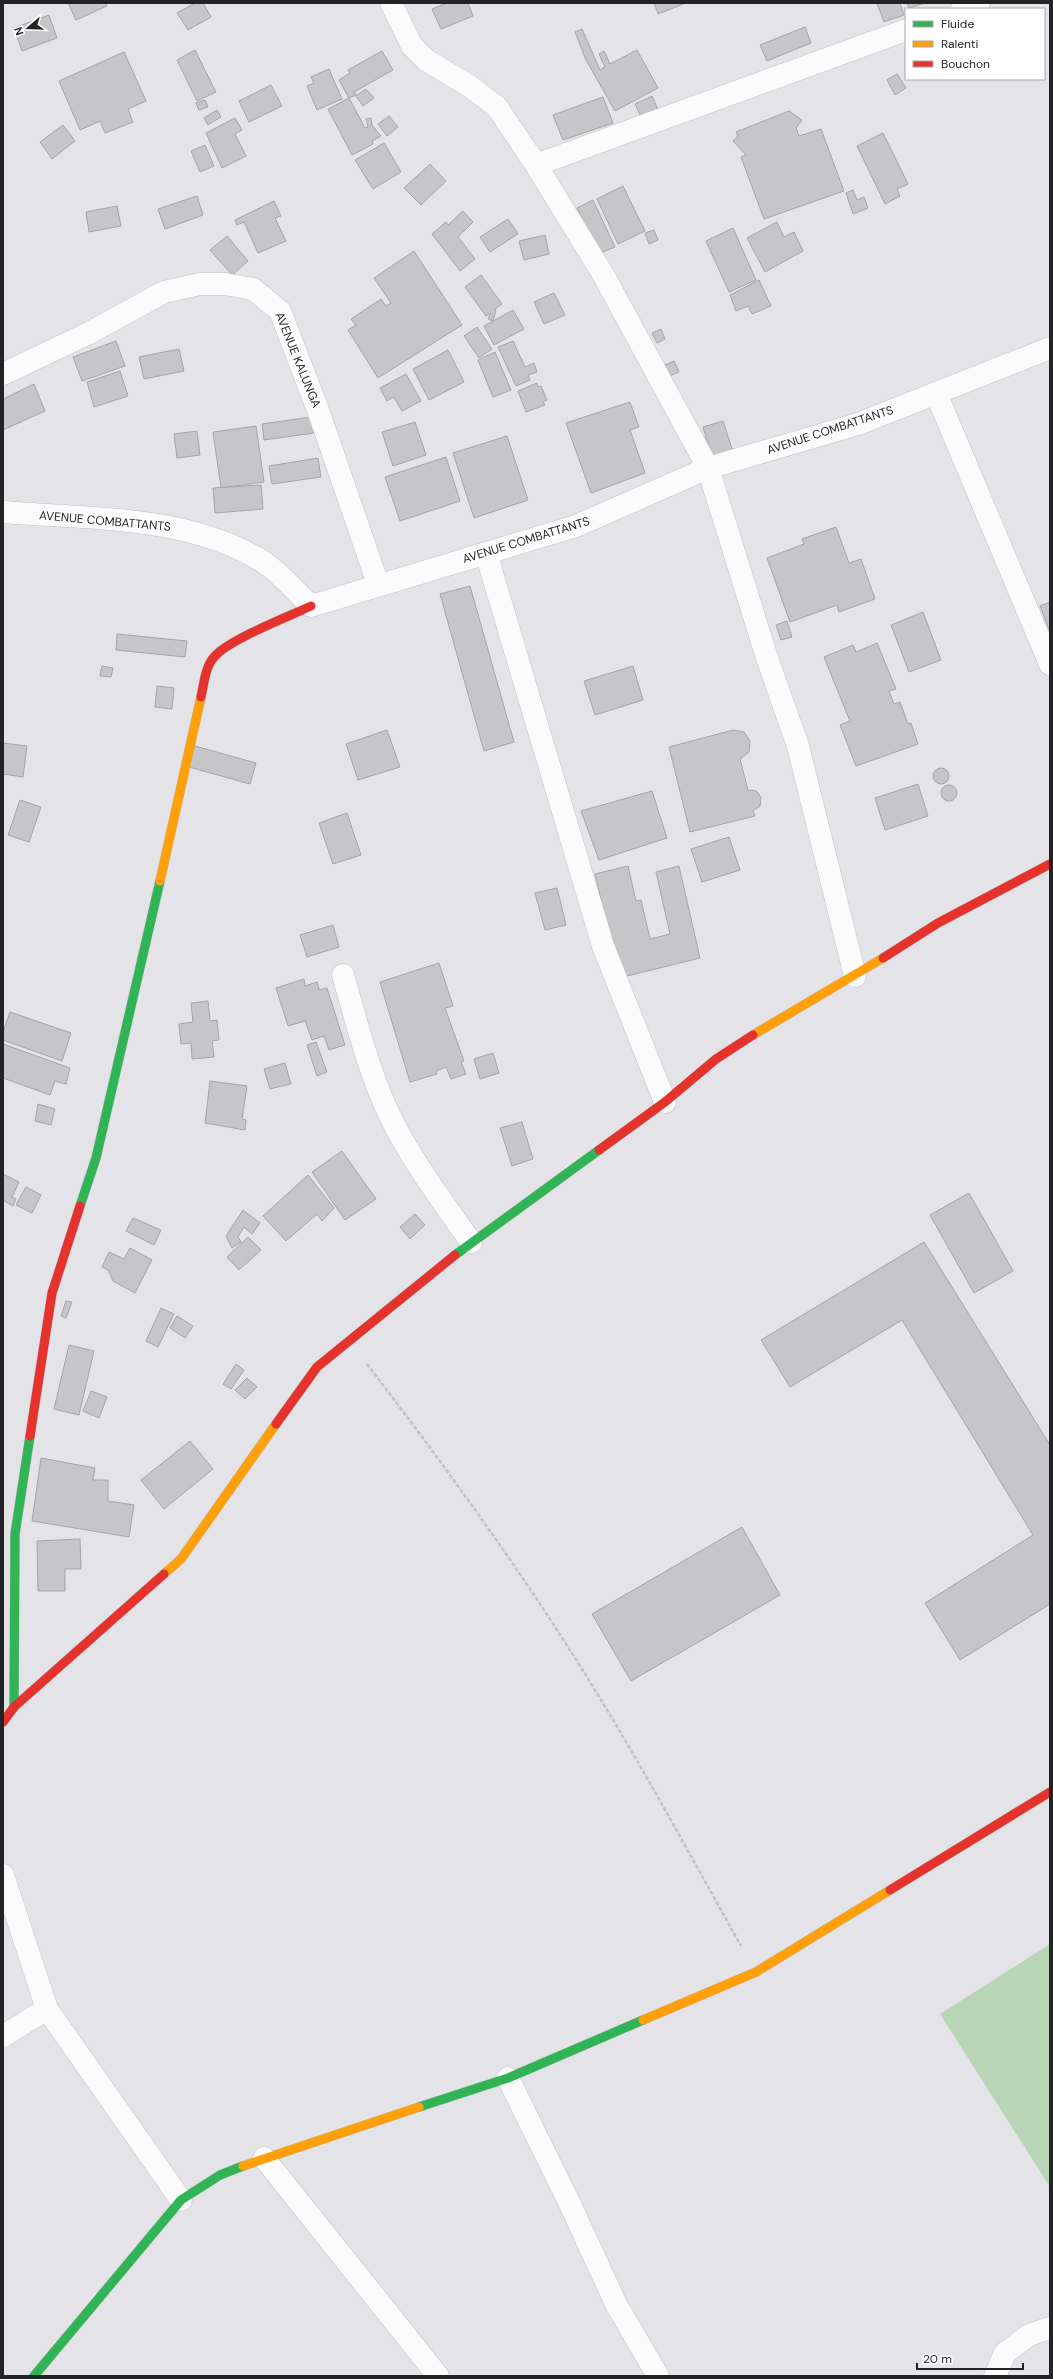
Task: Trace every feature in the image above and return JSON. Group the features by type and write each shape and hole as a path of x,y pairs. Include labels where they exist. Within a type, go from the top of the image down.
{"street":[{"path":"391,3 412,46 426,60 471,87 497,108 536,165 604,276 708,468 767,658 798,746 855,976"},
{"path":"965,8 979,3"},
{"path":"536,165 905,30"},
{"name":"AVENUE KALUNGA","path":"3,374 88,333 164,292 200,284 225,284 253,289 280,311 318,410 378,584"},
{"name":"AVENUE COMBATTANTS","path":"3,512 167,525 222,540 266,563 311,606 378,584 576,526 708,468 858,424 1050,348"},
{"path":"936,393 1050,664"},
{"path":"486,553 604,946 665,1102"},
{"path":"14,1707 15,1534 52,1292 96,1158 170,840 206,670 214,656 228,645 311,606"},
{"path":"3,1722 14,1707 180,1559 317,1367 349,1340 471,1242 665,1102 716,1059 765,1027 855,976 938,923 1050,864"},
{"path":"343,975 371,1071 396,1129 424,1175 471,1242"},
{"path":"34,2376 58,2345 181,2200 220,2175 264,2158 508,2078 756,1972 1050,1792"},
{"path":"3,1875 47,2009 181,2200"},
{"path":"3,2036 47,2009"},
{"path":"508,2078 569,2202 616,2304 658,2376"},
{"path":"264,2158 438,2376"},
{"path":"995,2376 1005,2353 1029,2335 1050,2328"}],"path":[{"path":"349,1340 412,1423 515,1567 594,1688 756,1972"}],"green space":[{"path":"1050,1944 1050,2187 940,2014"}],"building":[{"path":"68,3 105,3 107,6 76,20"},
{"path":"195,3 203,3 211,17 188,30 177,13"},
{"path":"447,3 468,3 473,16 441,29 432,9"},
{"path":"654,3 686,3 658,14"},
{"path":"877,3 900,3 904,15 884,22"},
{"path":"907,3 925,3 909,8"},
{"path":"49,15 57,38 22,51 14,28"},
{"path":"805,27 811,43 767,61 760,45"},
{"path":"582,29 600,70 605,67 599,54 604,51 610,64 637,50 658,88 615,111 586,60 575,32"},
{"path":"195,50 216,92 197,101 177,60"},
{"path":"382,51 393,70 354,92 356,95 349,98 339,80 350,73 348,70"},
{"path":"124,52 146,101 128,109 133,122 105,133 100,121 80,130 59,81"},
{"path":"329,69 342,99 317,110 307,86 314,83 311,77"},
{"path":"897,74 906,88 895,95 887,80"},
{"path":"271,85 282,106 249,122 239,101"},
{"path":"366,89 374,98 363,106 356,96"},
{"path":"652,96 659,112 642,119 635,104"},
{"path":"603,97 613,123 563,140 553,115"},
{"path":"349,98 365,128 368,127 366,119 371,118 372,125 381,136 372,141 373,144 352,155 328,109"},
{"path":"205,100 208,107 199,110 196,103"},
{"path":"217,110 221,117 208,125 204,118"},
{"path":"789,111 802,120 796,128 799,136 821,129 844,191 764,219 741,157 746,155 733,141 738,136 736,132"},
{"path":"389,116 398,127 387,136 378,124"},
{"path":"235,118 242,130 235,134 246,156 222,168 206,133"},
{"path":"63,125 75,141 52,159 40,142"},
{"path":"883,133 908,184 897,189 900,196 885,204 857,146"},
{"path":"384,143 401,172 373,189 355,160"},
{"path":"205,145 214,166 200,172 191,151"},
{"path":"430,164 446,181 421,205 404,188"},
{"path":"623,186 645,231 618,244 597,199"},
{"path":"853,190 857,200 864,197 868,208 853,214 846,193"},
{"path":"197,196 203,215 165,229 158,209"},
{"path":"593,200 615,247 598,254 577,208"},
{"path":"274,201 281,216 275,218 286,241 258,253 244,222 237,225 235,220"},
{"path":"117,206 121,226 89,232 86,212"},
{"path":"463,211 473,222 458,237 475,259 460,271 432,234 446,222 448,225"},
{"path":"508,219 518,234 490,252 480,237"},
{"path":"777,222 784,237 794,232 803,251 765,272 747,238"},
{"path":"733,228 756,280 729,292 706,241"},
{"path":"654,230 658,240 649,244 645,233"},
{"path":"545,235 549,254 524,260 519,241"},
{"path":"227,236 248,261 232,275 210,250"},
{"path":"414,251 462,325 378,378 348,330 356,325 351,319 381,299 386,306 391,303 374,278"},
{"path":"481,275 502,304 494,310 496,310 493,321 488,319 491,313 486,316 465,287"},
{"path":"759,280 771,306 752,314 748,306 736,311 730,295"},
{"path":"554,293 565,315 544,324 534,302"},
{"path":"513,310 524,329 494,345 484,326"},
{"path":"477,327 492,349 479,358 464,336"},
{"path":"661,329 665,339 657,343 652,333"},
{"path":"116,341 125,366 82,381 73,357"},
{"path":"513,341 525,367 534,363 537,372 528,375 530,380 516,386 498,347"},
{"path":"179,349 184,371 144,379 139,357"},
{"path":"448,350 464,382 429,400 413,369"},
{"path":"495,352 511,390 493,397 478,360"},
{"path":"674,361 679,372 670,376 665,365"},
{"path":"120,371 128,396 94,407 87,382"},
{"path":"406,374 421,401 402,411 394,397 387,401 380,388"},
{"path":"537,383 538,387 541,386 547,400 543,402 545,405 526,412 518,391"},
{"path":"34,384 45,411 3,430 3,399"},
{"path":"630,402 639,427 630,430 645,473 591,493 566,423"},
{"path":"311,417 314,433 264,440 262,424"},
{"path":"723,421 733,452 712,458 703,427"},
{"path":"415,422 426,455 393,466 382,432"},
{"path":"256,426 264,482 221,488 213,432"},
{"path":"197,431 200,455 177,458 174,434"},
{"path":"507,436 528,500 474,518 453,453"},
{"path":"446,457 460,501 400,521 385,477"},
{"path":"318,458 321,477 272,484 269,466"},
{"path":"261,485 263,509 215,513 213,488"},
{"path":"836,527 849,563 861,559 875,599 839,612 837,605 790,622 767,558 804,544 802,539"},
{"path":"470,586 514,742 484,751 440,594"},
{"path":"1050,602 1050,632 1040,606"},
{"path":"923,612 941,660 909,672 891,625"},
{"path":"787,621 792,637 781,640 776,625"},
{"path":"117,634 187,641 185,657 116,650"},
{"path":"877,643 896,689 889,691 894,704 900,702 908,724 911,723 918,744 856,766 840,725 850,721 824,657 853,645 856,652"},
{"path":"102,666 113,668 111,677 100,676"},
{"path":"633,666 643,700 595,715 584,681"},
{"path":"157,686 174,688 172,709 155,707"},
{"path":"387,730 400,767 358,780 346,744"},
{"path":"733,730 744,732 750,741 749,752 740,759 748,790 756,791 759,794 761,798 760,806 753,811 755,816 690,832 669,747"},
{"path":"3,743 27,746 23,777 3,774"},
{"path":"195,746 256,763 250,784 189,767"},
{"path":"941,768 948,773 949,776 944,783 941,784 934,779 933,776 938,769"},
{"path":"918,784 928,816 885,830 875,798"},
{"path":"949,785 955,787 957,793 955,799 949,801 943,799 941,793 943,787"},
{"path":"652,791 667,838 599,860 581,811"},
{"path":"20,800 41,807 29,842 8,835"},
{"path":"347,813 361,855 333,864 319,823"},
{"path":"729,837 740,870 702,882 691,849"},
{"path":"628,866 636,901 641,900 650,939 670,934 656,872 679,866 700,958 619,978 595,874"},
{"path":"557,888 566,925 545,930 535,893"},
{"path":"333,925 339,947 307,957 300,935"},
{"path":"439,963 453,1006 445,1008 464,1061 461,1062 466,1074 451,1079 446,1067 436,1071 437,1074 410,1082 380,982"},
{"path":"304,979 305,986 317,982 319,990 327,988 345,1045 329,1050 324,1036 312,1040 305,1021 288,1026 276,988"},
{"path":"208,1001 210,1021 217,1020 219,1040 212,1041 214,1057 192,1059 191,1043 181,1044 179,1024 193,1022 191,1003"},
{"path":"10,1012 71,1033 62,1061 3,1040 3,1032"},
{"path":"316,1042 327,1072 317,1076 307,1045"},
{"path":"3,1044 70,1068 66,1084 55,1081 50,1095 3,1078"},
{"path":"493,1053 499,1073 480,1079 474,1059"},
{"path":"285,1063 291,1084 270,1089 264,1069"},
{"path":"210,1081 247,1086 242,1119 246,1120 245,1130 205,1123"},
{"path":"38,1104 55,1109 51,1125 35,1121"},
{"path":"522,1122 533,1159 512,1166 500,1128"},
{"path":"342,1151 376,1199 345,1220 312,1172"},
{"path":"3,1174 19,1182 12,1197 16,1199 13,1206 3,1200"},
{"path":"308,1175 334,1208 322,1221 317,1214 286,1241 263,1216"},
{"path":"26,1187 41,1195 32,1213 16,1205"},
{"path":"969,1193 1013,1271 974,1293 930,1215"},
{"path":"243,1210 260,1223 252,1234 244,1227 238,1237 241,1242 232,1248 226,1236"},
{"path":"415,1214 425,1225 410,1239 400,1227"},
{"path":"133,1218 161,1230 154,1245 126,1231"},
{"path":"248,1237 261,1250 239,1270 227,1257"},
{"path":"924,1242 1050,1445 1050,1604 960,1660 925,1603 1033,1535 902,1320 790,1387 761,1340"},
{"path":"130,1248 152,1260 135,1293 113,1281 108,1270 102,1267 109,1252 124,1259"},
{"path":"66,1301 72,1302 66,1318 61,1316"},
{"path":"161,1308 174,1314 158,1347 146,1341"},
{"path":"177,1316 193,1326 185,1338 170,1328"},
{"path":"69,1345 94,1351 79,1415 54,1409"},
{"path":"236,1364 244,1370 231,1389 223,1384"},
{"path":"247,1378 257,1387 245,1399 235,1390"},
{"path":"91,1391 107,1397 99,1418 83,1411"},
{"path":"190,1441 213,1469 164,1509 141,1480"},
{"path":"41,1458 95,1468 93,1480 108,1480 108,1501 134,1505 129,1537 32,1521"},
{"path":"742,1527 780,1595 631,1681 592,1614"},
{"path":"80,1539 81,1569 65,1569 65,1591 38,1591 37,1541"}],"traffic: fast":[{"path":"80,1206 96,1158 160,881"},
{"path":"455,1255 599,1150"},
{"path":"14,1707 15,1534 30,1436"},
{"path":"419,2107 508,2078 643,2020"},
{"path":"34,2376 181,2200 220,2175 243,2166"}],"traffic: slow":[{"path":"160,881 201,697"},
{"path":"753,1035 883,958"},
{"path":"164,1574 181,1559 276,1424"},
{"path":"643,2020 756,1972 890,1890"},
{"path":"243,2166 419,2107"}],"traffic: jam":[{"path":"201,697 205,675 209,665 222,649 260,629 311,606"},
{"path":"883,958 938,923 1050,864"},
{"path":"599,1150 665,1102 716,1059 753,1035"},
{"path":"30,1436 52,1293 80,1206"},
{"path":"276,1424 317,1367 455,1255"},
{"path":"3,1722 14,1707 164,1574"},
{"path":"890,1890 1050,1792"}]}
